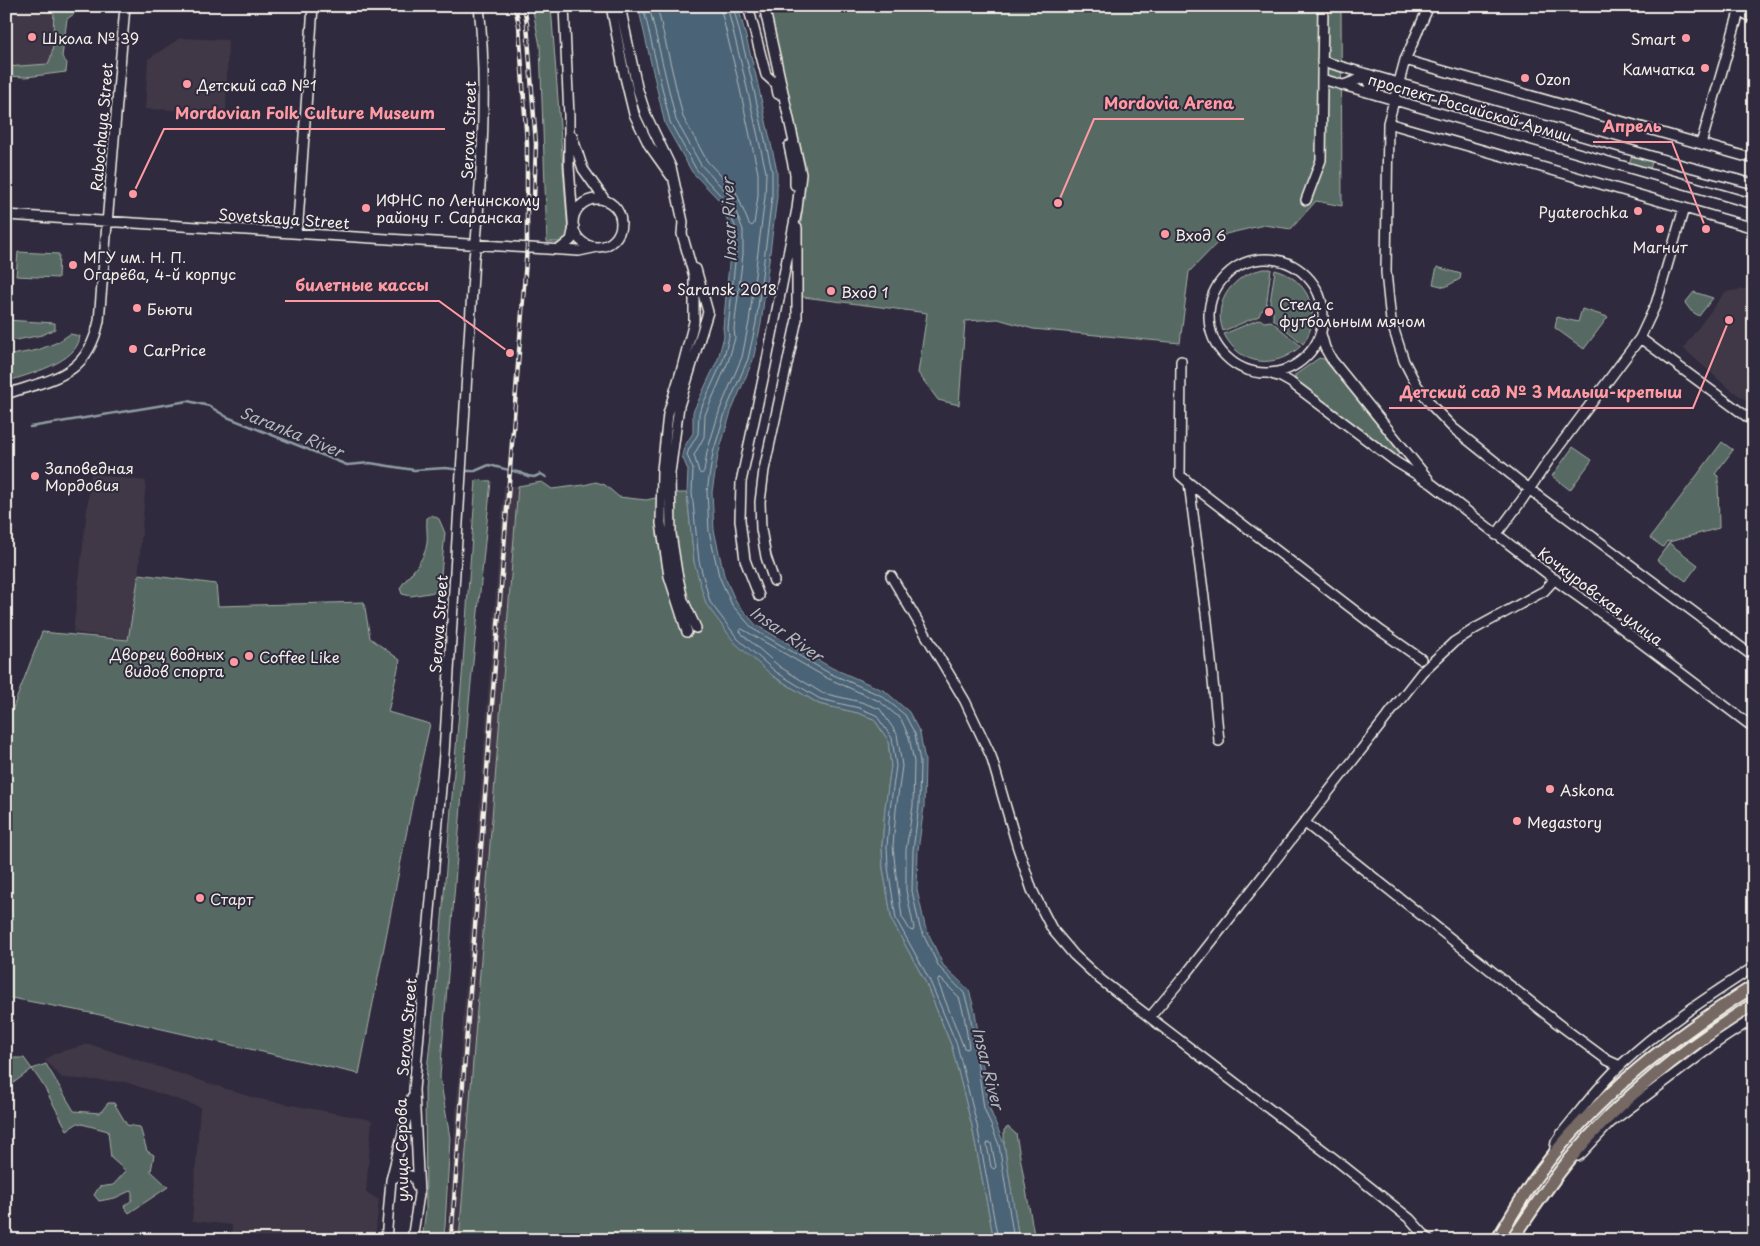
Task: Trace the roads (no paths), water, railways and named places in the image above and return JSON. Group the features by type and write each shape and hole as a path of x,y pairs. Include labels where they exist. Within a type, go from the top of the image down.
{"main road":[{"path":"1497,1240 1518,1205 1554,1154 1615,1088 1681,1034 1754,986"},
{"path":"1512,1240 1551,1182 1626,1099 1707,1035 1754,1004"}],"street":[{"name":"Rabochaya Street","path":"6,394 70,371 92,346 99,321 125,6"},
{"path":"295,233 298,222 313,6"},
{"name":"Serova Street","path":"386,1240 391,1180 414,1090 444,754 483,129 484,66 479,6"},
{"path":"564,6 569,166 574,224 579,239 585,244 598,247 605,246 617,237 622,224 618,210 605,200 583,169 569,129"},
{"path":"611,6 634,114 649,145 674,180"},
{"path":"620,6 637,87 646,115 671,167 683,222 682,234 694,276 694,322 668,414 662,470 661,523 670,576 686,632"},
{"path":"748,6 766,75 776,84 795,174 797,209 797,319 766,461 760,502 761,529 766,557 774,581"},
{"path":"759,596 745,560 740,520 741,482 797,209 801,174 764,6"},
{"path":"1306,200 1320,160 1323,6"},
{"path":"1429,6 1404,60 1388,123 1386,272 1391,321 1398,345 1416,384 1433,407 1453,428 1530,489 1718,632 1754,657"},
{"path":"1729,6 1754,18"},
{"path":"1701,144 1739,12"},
{"name":"проспект Российской Армии","path":"1322,60 1366,75 1682,166 1754,184"},
{"name":"проспект Российской Армии","path":"1404,60 1754,159"},
{"path":"1342,66 1350,85 1366,75 1377,95"},
{"name":"проспект Российской Армии","path":"1322,79 1350,85 1393,100 1754,204"},
{"path":"1388,123 1754,228"},
{"path":"560,249 571,240 575,214 584,203 598,199 605,200"},
{"path":"1496,534 1640,338 1656,304 1684,208"},
{"name":"Sovetskaya Street","path":"6,215 579,251 598,247"},
{"path":"686,249 698,272 708,312 679,406 670,472 670,506 671,534 677,573 683,600 696,628"},
{"path":"1263,258 1274,259 1296,266 1312,281 1318,291 1324,313 1321,334 1312,351 1297,365 1278,372 1268,373 1247,370 1232,362 1220,350 1210,330 1209,308 1217,286 1232,270 1241,264 1263,258"},
{"name":"Кочкуровская улица","path":"1321,334 1325,348 1332,360 1432,484"},
{"path":"1640,338 1754,422"},
{"path":"1181,361 1180,475 1381,631 1421,659"},
{"name":"Кочкуровская улица","path":"1268,373 1290,382 1396,462 1432,484 1754,728"},
{"path":"1189,483 1207,622 1219,741"},
{"path":"891,576 965,701 991,756 1032,890 1052,928 1074,955 1101,980 1336,1160 1410,1219 1429,1240"},
{"path":"1150,1018 1429,664 1454,642 1544,591 1555,579"},
{"path":"1304,822 1557,1023 1607,1060 1620,1066"},
{"path":"1554,1154 1556,1142 1562,1133 1604,1082 1620,1066 1671,1024 1722,987 1754,968"},
{"path":"1567,1163 1582,1154 1610,1123 1719,1041 1754,1018"},
{"name":"улица Серова","path":"412,1240 419,1194 414,1090"},
{"path":"391,1180 398,1175 407,1175 414,1178 419,1194"}],"water":[{"name":"Insar River","path":"638,6 738,6 777,171 777,197 761,324 753,360 731,412 718,455 712,492 714,530 724,575 736,602 756,625 832,668 885,691 909,712 920,733 925,761 924,807 918,850 917,890 925,926 943,965 969,990 975,1012 989,1107 1004,1144 1019,1240 994,1240 972,1126 952,1047 925,981 892,921 883,868 882,846 891,766 888,740 874,719 858,713 819,704 773,676 735,643 706,604 694,562 687,493 688,470 682,456 684,447 693,433 693,412 718,359 724,336 723,328 732,232 720,201 692,172 665,124"}],"waterway":[{"name":"Saranka River","path":"30,427 188,401 209,406 227,417 347,465 370,463 414,470 446,468 467,471 475,471 489,465 528,476 534,477 541,474 546,477"}],"railway":[{"path":"451,1240 527,247 527,144 519,25 515,6"},
{"path":"524,6 536,144 534,200"}],"place":[{"name":"Школа № 39","path":"32,37"},
{"name":"Smart","path":"1686,38"},
{"name":"Камчатка","path":"1705,68"},
{"name":"Ozon","path":"1525,78"},
{"name":"Детский сад №1","path":"187,84"},
{"name":"Mordovian Folk Culture Museum","path":"133,194"},
{"name":"Mordovia Arena","path":"1058,203"},
{"name":"ИФНС по Ленинскому району г. Саранска","path":"366,208"},
{"name":"Pyaterochka","path":"1638,211"},
{"name":"Магнит","path":"1660,229"},
{"name":"Апрель","path":"1706,229"},
{"name":"Вход 6","path":"1165,234"},
{"name":"МГУ им. Н. П. Огарёва, 4-й корпус","path":"73,265"},
{"name":"Saransk 2018","path":"667,288"},
{"name":"Вход 1","path":"831,291"},
{"name":"Бьюти","path":"137,308"},
{"name":"Стела с футбольным мячом","path":"1269,312"},
{"name":"Детский сад № 3 Малыш-крепыш","path":"1729,320"},
{"name":"CarPrice","path":"133,349"},
{"name":"билетные кассы","path":"510,353"},
{"name":"Заповедная Мордовия","path":"35,476"},
{"name":"Coffee Like","path":"249,656"},
{"name":"Дворец водных видов спорта","path":"234,662"},
{"name":"Askona","path":"1550,789"},
{"name":"Megastory","path":"1517,821"},
{"name":"Старт","path":"200,898"}]}
